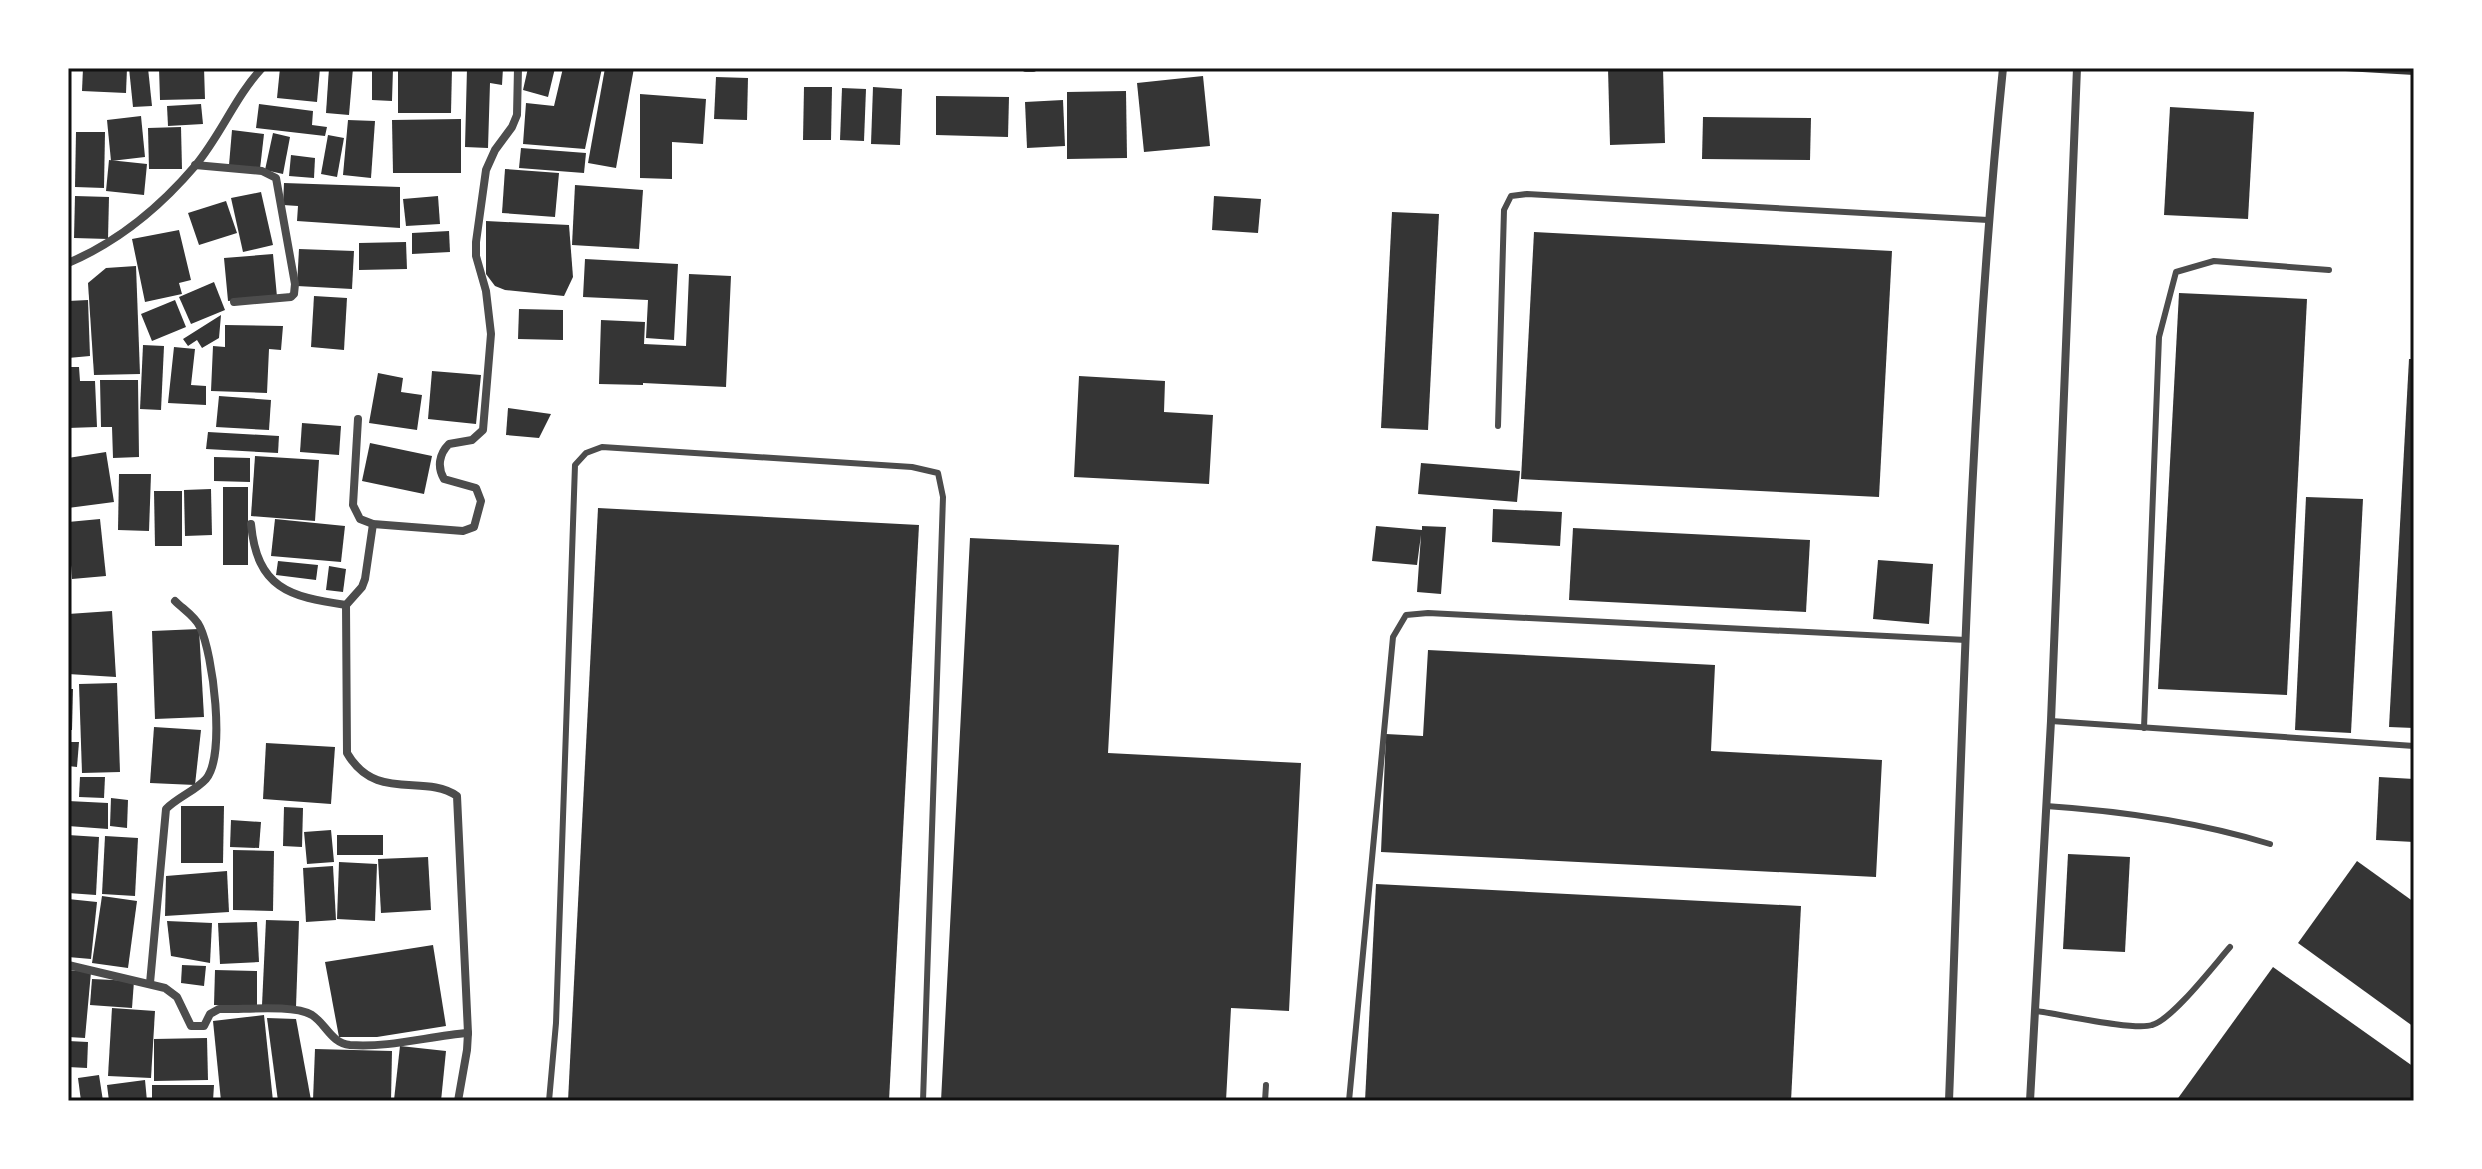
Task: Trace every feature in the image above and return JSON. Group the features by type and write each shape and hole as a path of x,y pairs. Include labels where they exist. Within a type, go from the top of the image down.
{"street":[{"path":"68,263 98,250 132,228 195,165 248,83 262,68"},
{"path":"358,419 353,505 360,519 373,524 463,531 474,527 481,501 476,488 444,479 439,471 442,453 449,444 472,440 483,430 491,334 476,242 486,170 517,115 518,68"},
{"path":"1026,68 1033,68"},
{"path":"1949,1101 1966,640 1988,220 2003,68"},
{"path":"2030,1101 2051,721 2077,68"},
{"path":"195,165 262,171 276,178 295,284 294,294 291,297 234,302"},
{"path":"251,524 253,546 266,575 282,589 316,601 346,605"},
{"path":"373,524 365,579 346,605 347,753 365,774 385,782 437,789 457,796 468,1033 458,1101"},
{"path":"150,983 166,809 205,779 212,767 217,717 210,655 199,624 175,601"},
{"path":"68,965 165,988 177,997 191,1026 200,1028 210,1014 219,1009 297,1010 313,1016 335,1039 349,1045 413,1042 468,1033"}],"lane":[{"path":"1498,426 1504,210 1511,196 1527,194 1988,220"},
{"path":"2144,728 2159,337 2176,272 2214,261 2329,270"},
{"path":"549,1101 556,1023 575,465 586,453 602,447 912,467 938,473 943,497 923,1101"},
{"path":"1349,1101 1393,637 1406,615 1428,613 1966,640"},
{"path":"2051,721 2414,746"},
{"path":"2046,806 2094,809 2197,825 2270,844"},
{"path":"2036,1011 2130,1026 2153,1025 2169,1015 2230,947"},
{"path":"1265,1101 1266,1085"}],"building":[{"path":"83,68 127,68 126,93 82,91"},
{"path":"129,68 148,68 152,106 133,107"},
{"path":"159,68 204,68 205,99 160,100"},
{"path":"280,68 320,68 317,102 277,98"},
{"path":"329,68 353,68 349,115 326,113"},
{"path":"372,68 393,68 392,101 372,100"},
{"path":"398,68 452,68 451,113 398,113"},
{"path":"467,68 503,68 502,85 490,83 488,148 465,147"},
{"path":"528,68 555,68 548,97 523,90"},
{"path":"563,68 602,68 585,149 523,144 526,103 554,106"},
{"path":"605,68 634,68 616,168 588,163"},
{"path":"1608,68 1663,68 1665,143 1610,145"},
{"path":"2414,68 2414,75 2328,70"},
{"path":"1203,76 1210,146 1144,152 1137,83"},
{"path":"716,77 748,78 747,120 714,119"},
{"path":"804,87 832,87 831,140 803,140"},
{"path":"873,87 902,89 900,145 871,144"},
{"path":"842,88 866,89 864,141 840,140"},
{"path":"1126,91 1127,158 1067,159 1067,92"},
{"path":"640,94 706,99 703,144 672,142 672,179 640,178"},
{"path":"936,96 1009,97 1008,137 936,135"},
{"path":"1063,100 1065,146 1027,148 1025,102"},
{"path":"201,104 203,124 168,126 167,106"},
{"path":"259,104 313,111 312,125 327,127 325,136 256,128"},
{"path":"2170,107 2254,112 2248,219 2164,215"},
{"path":"141,116 145,157 111,161 107,120"},
{"path":"1703,117 1811,118 1810,160 1702,159"},
{"path":"461,119 461,173 393,173 392,120"},
{"path":"348,120 375,121 371,178 343,175"},
{"path":"181,127 182,169 149,169 148,128"},
{"path":"232,130 264,134 260,169 229,165"},
{"path":"76,132 105,132 104,188 75,187"},
{"path":"273,133 290,137 283,174 265,170"},
{"path":"328,135 344,138 337,177 321,174"},
{"path":"521,148 586,153 584,173 519,168"},
{"path":"291,155 315,158 314,178 289,176"},
{"path":"109,160 147,164 144,195 106,191"},
{"path":"505,169 559,173 555,217 502,213"},
{"path":"284,183 400,187 400,228 297,221 298,206 283,205"},
{"path":"575,185 643,190 639,249 572,245"},
{"path":"261,192 273,245 243,252 231,198"},
{"path":"75,196 109,197 108,239 74,238"},
{"path":"438,196 440,224 406,226 403,199"},
{"path":"1214,196 1261,199 1258,233 1212,230"},
{"path":"226,201 237,233 199,245 188,213"},
{"path":"1392,212 1439,214 1428,430 1381,428"},
{"path":"486,221 569,225 573,277 564,296 505,290 495,286 486,274"},
{"path":"179,230 191,280 179,283 182,294 145,302 132,239"},
{"path":"449,231 450,252 412,254 412,233"},
{"path":"1534,232 1892,251 1879,497 1521,479"},
{"path":"406,242 407,269 359,270 359,243"},
{"path":"299,249 354,251 352,289 297,286"},
{"path":"273,254 277,297 228,301 224,258"},
{"path":"585,259 678,264 674,340 646,338 648,300 583,297"},
{"path":"136,266 140,374 94,375 88,283 106,268"},
{"path":"689,274 731,276 726,387 599,384 601,320 645,322 644,344 686,346"},
{"path":"214,282 225,310 191,324 179,297"},
{"path":"2179,293 2307,299 2287,695 2158,689"},
{"path":"314,296 347,298 344,350 311,347"},
{"path":"88,300 90,356 68,358 68,301"},
{"path":"175,300 186,327 152,341 141,314"},
{"path":"519,309 563,310 563,340 518,339"},
{"path":"221,315 219,338 202,348 197,340 188,346 183,339"},
{"path":"225,325 283,326 281,350 269,349 267,393 211,391 213,346 225,347"},
{"path":"143,345 164,346 161,410 140,409"},
{"path":"174,347 195,349 191,385 206,386 206,405 168,403"},
{"path":"2409,359 2414,359 2414,728 2389,727"},
{"path":"68,367 79,367 80,381 95,381 97,427 68,428"},
{"path":"432,371 481,375 476,424 428,419"},
{"path":"378,373 403,378 401,392 422,395 417,430 369,423"},
{"path":"1079,376 1165,381 1164,412 1213,415 1209,484 1074,477"},
{"path":"100,380 138,380 139,457 113,458 112,427 101,427"},
{"path":"219,396 271,400 269,430 216,427"},
{"path":"508,408 551,414 539,438 506,435"},
{"path":"302,423 341,426 339,455 300,452"},
{"path":"208,432 279,436 278,453 206,449"},
{"path":"370,443 432,456 424,494 362,481"},
{"path":"106,452 114,502 68,508 68,458"},
{"path":"255,456 319,460 315,521 251,516"},
{"path":"214,457 250,458 250,482 214,481"},
{"path":"1421,463 1520,471 1517,502 1418,494"},
{"path":"119,474 151,474 149,531 118,530"},
{"path":"223,487 248,487 248,565 223,565"},
{"path":"211,489 212,535 185,536 184,490"},
{"path":"154,491 182,491 182,546 155,546"},
{"path":"2306,497 2363,499 2351,733 2295,730"},
{"path":"598,508 919,525 889,1101 568,1101"},
{"path":"1493,509 1562,512 1560,546 1492,542"},
{"path":"100,519 106,576 72,579 68,522"},
{"path":"275,519 345,526 341,562 271,556"},
{"path":"1376,526 1422,530 1422,526 1446,527 1441,594 1417,592 1421,535 1417,565 1372,561"},
{"path":"1573,528 1810,540 1806,612 1569,600"},
{"path":"970,538 1119,545 1108,753 1301,763 1289,1011 1231,1008 1226,1101 941,1101"},
{"path":"1878,560 1933,564 1929,624 1873,619"},
{"path":"278,561 318,565 316,580 276,575"},
{"path":"329,566 346,569 343,592 326,590"},
{"path":"112,611 116,677 68,674 68,614"},
{"path":"199,629 204,717 155,719 152,631"},
{"path":"1428,650 1715,665 1711,751 1882,760 1876,877 1381,852 1386,734 1423,736"},
{"path":"117,683 120,772 82,773 79,684"},
{"path":"68,689 73,689 72,730 68,730"},
{"path":"154,727 201,730 195,785 150,783"},
{"path":"68,742 79,742 77,767 68,766"},
{"path":"266,743 335,747 331,804 263,799"},
{"path":"80,777 105,777 104,798 79,797"},
{"path":"2379,777 2414,779 2414,842 2376,840"},
{"path":"111,798 128,800 127,828 110,826"},
{"path":"68,801 108,803 108,829 68,826"},
{"path":"181,806 224,806 223,863 181,863"},
{"path":"284,807 303,808 302,847 283,846"},
{"path":"231,820 261,822 259,848 230,847"},
{"path":"331,830 334,862 307,864 304,832"},
{"path":"68,835 99,837 96,895 68,893"},
{"path":"337,835 383,835 383,855 337,855"},
{"path":"105,836 138,838 135,896 102,894"},
{"path":"233,850 274,851 273,911 233,910"},
{"path":"2068,854 2130,857 2125,952 2063,949"},
{"path":"428,857 431,910 381,913 378,859"},
{"path":"2357,861 2414,902 2414,1027 2298,943"},
{"path":"339,862 377,864 375,921 337,919"},
{"path":"333,866 336,920 306,922 303,868"},
{"path":"227,871 229,912 165,916 166,876"},
{"path":"1376,884 1801,906 1791,1101 1365,1101"},
{"path":"102,896 137,901 128,968 92,963"},
{"path":"68,899 97,902 91,959 68,957"},
{"path":"266,920 299,921 296,1007 262,1005"},
{"path":"167,921 212,923 210,963 171,956"},
{"path":"257,922 259,962 220,964 218,923"},
{"path":"433,945 446,1026 377,1037 339,1037 325,962"},
{"path":"182,965 206,966 204,986 181,983"},
{"path":"2273,967 2414,1067 2414,1101 2176,1101"},
{"path":"68,970 91,972 85,1038 68,1037"},
{"path":"215,970 257,971 257,1006 214,1005"},
{"path":"92,979 134,981 132,1008 90,1005"},
{"path":"112,1008 155,1011 151,1078 108,1076"},
{"path":"264,1015 273,1101 221,1101 213,1021"},
{"path":"267,1018 296,1019 311,1100 278,1101"},
{"path":"207,1038 208,1080 154,1081 154,1039"},
{"path":"68,1041 88,1042 87,1068 68,1067"},
{"path":"400,1046 446,1051 441,1101 394,1100"},
{"path":"315,1049 392,1051 391,1101 313,1100"},
{"path":"99,1075 103,1101 81,1101 78,1078"},
{"path":"145,1080 147,1101 109,1101 107,1085"},
{"path":"152,1085 214,1085 213,1101 152,1101"}]}
